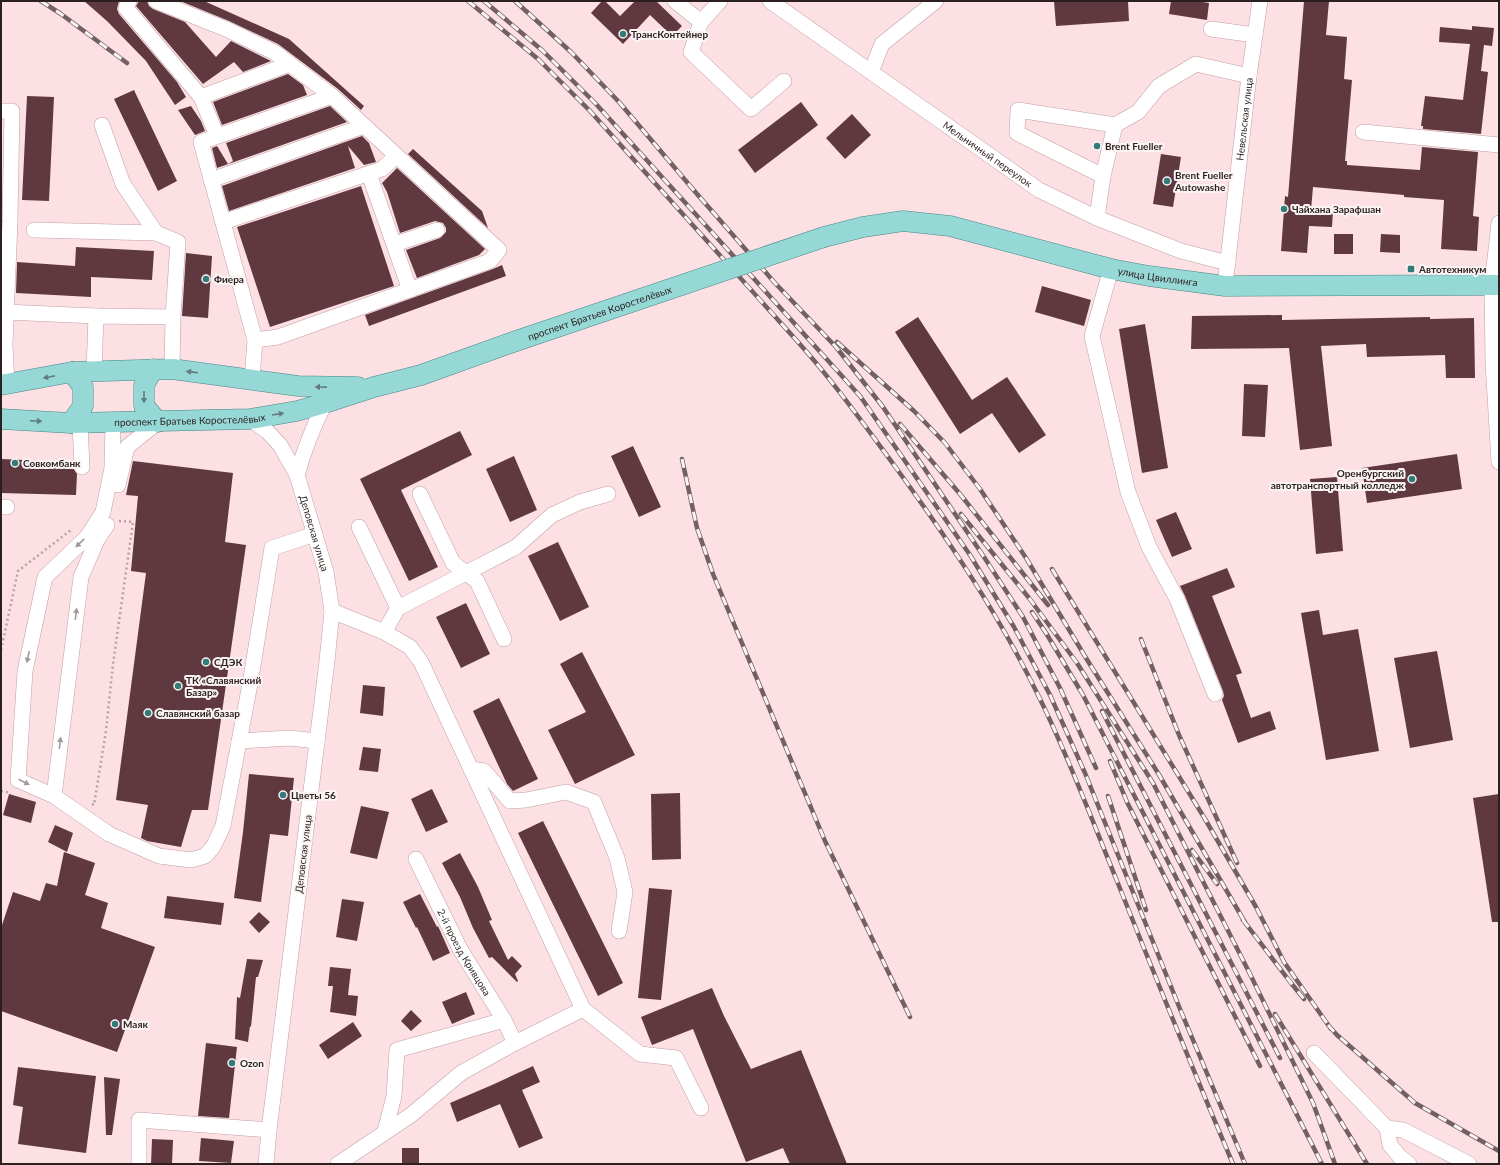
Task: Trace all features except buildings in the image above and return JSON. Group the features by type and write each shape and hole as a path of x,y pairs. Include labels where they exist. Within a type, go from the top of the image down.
{"main road":[{"name":"улица Цвиллинга","path":"824,237 862,227 903,221 950,226 1111,269 1148,276 1225,286 1496,285"},
{"name":"проспект Братьев Коростелёвых","path":"1,419 76,423 122,423 250,419 297,411 374,387 421,375 519,340 824,237"},
{"name":"проспект Братьев Коростелёвых","path":"4,385 72,372 162,369 252,379 298,386 374,387"},
{"path":"158,422 144,406 144,385 162,369"},
{"path":"72,372 83,387 82,406 76,423"}],"street":[{"path":"129,1 126,8 201,96 217,136"},
{"path":"156,1 226,29 274,52 332,96 499,250 490,261 278,338 255,340"},
{"path":"675,1 701,22"},
{"path":"720,1 701,22 691,52 751,109 784,81"},
{"name":"Мельничный переулок","path":"770,1 1039,190 1097,218 1181,251 1228,263"},
{"path":"871,72 882,44 936,1"},
{"name":"Невельская улица","path":"1225,286 1249,76 1260,1"},
{"path":"1211,29 1255,35"},
{"path":"201,96 290,64"},
{"path":"1103,176 1017,134 1018,110 1115,125 1138,112 1159,86 1196,64 1249,76"},
{"path":"252,379 255,340 201,142 332,96"},
{"path":"1,111 12,111 10,221 5,312 4,385"},
{"path":"102,124 123,184 156,233"},
{"path":"1097,218 1103,176 1115,125"},
{"path":"211,180 364,126"},
{"path":"1363,132 1499,145"},
{"path":"222,222 369,174 382,168 396,156"},
{"path":"369,174 410,290"},
{"path":"1499,223 1493,362 1499,462"},
{"path":"34,230 156,233 178,242 173,317 162,369"},
{"path":"394,244 437,230"},
{"path":"1111,269 1092,336 1128,492 1150,547 1176,599 1215,694"},
{"path":"5,312 96,316 173,317"},
{"path":"94,372 96,316"},
{"path":"297,475 306,444 313,426 325,403"},
{"name":"Деповская улица","path":"250,419 267,430 280,445 297,475 326,572 332,611 266,1164"},
{"path":"127,447 158,422"},
{"path":"76,423 82,467"},
{"path":"59,800 81,578 97,540 110,520 127,447 122,423"},
{"path":"122,423 103,512 87,537 45,577 25,671 18,780 59,800 109,834 152,853 167,857 191,860 205,856 213,847 223,826 250,684 272,548 315,534"},
{"path":"420,494 453,563 477,581 504,639"},
{"path":"384,632 398,608 516,547 552,515 580,502 608,494"},
{"path":"359,527 398,608"},
{"path":"332,611 384,632 410,647 421,662 583,1009 640,1054 676,1058 701,1108"},
{"path":"239,741 290,738 317,740"},
{"path":"471,769 484,771 510,801 526,800 566,792 594,802 617,858 625,892 619,931"},
{"name":"2-й проезд Кривцова","path":"416,859 460,949 504,1020 516,1043"},
{"path":"338,1164 411,1115 461,1073 583,1009"},
{"path":"385,1132 394,1096 397,1050 504,1020"},
{"path":"1314,1053 1387,1128 1390,1145 1400,1157 1409,1164"},
{"path":"139,1164 139,1120 269,1130"},
{"path":"1387,1128 1403,1130 1469,1164"}],"path":[{"path":"59,800 94,805 106,731 113,664 133,522 123,521"},
{"path":"1,791 15,794"}],"railway":[{"path":"41,1 127,63"},
{"path":"468,1 538,59 590,111 798,342 859,418 914,493 953,550 1008,638 1051,721 1233,1164"},
{"path":"484,1 543,51 596,104 860,396 970,555 1014,627 1050,695 1085,773 1180,1009 1245,1164"},
{"path":"515,1 571,52 619,102 775,283 836,347 883,407 1023,617 1060,688 1096,768"},
{"path":"837,342 914,411 945,443 980,489 1026,558 1158,773 1246,924"},
{"path":"900,424 960,494 1048,605"},
{"path":"682,459 697,528 713,574 825,841 910,1017"},
{"path":"961,514 1029,598 1077,663 1153,783 1249,972 1313,1103 1335,1164"},
{"path":"1052,569 1205,819 1256,907 1284,962 1331,1029"},
{"path":"1032,612 1083,695 1322,1164"},
{"path":"1141,639 1179,735 1237,863"},
{"path":"1102,711 1280,1058"},
{"path":"1110,761 1127,802 1260,1066"},
{"path":"1108,796 1146,910"},
{"path":"1192,850 1217,884"},
{"path":"1243,920 1304,999"},
{"path":"1275,1014 1367,1164"},
{"path":"1328,1025 1337,1035 1415,1103 1499,1151"}],"place":[{"name":"ТрансКонтейнер","path":"623,34"},
{"name":"Brent Fueller","path":"1097,146"},
{"name":"Brent Fueller Autowashe","path":"1167,181"},
{"name":"Чайхана Зарафшан","path":"1284,209"},
{"name":"Автотехникум","path":"1411,269"},
{"name":"Фиера","path":"206,279"},
{"name":"Совкомбанк","path":"15,463"},
{"name":"Оренбургский автотранспортный колледж","path":"1412,479"},
{"name":"СДЭК","path":"206,662"},
{"name":"ТК «Славянский Базар»","path":"178,686"},
{"name":"Славянский базар","path":"148,713"},
{"name":"Цветы 56","path":"283,795"},
{"name":"Маяк","path":"115,1024"},
{"name":"Ozon","path":"232,1063"}]}
